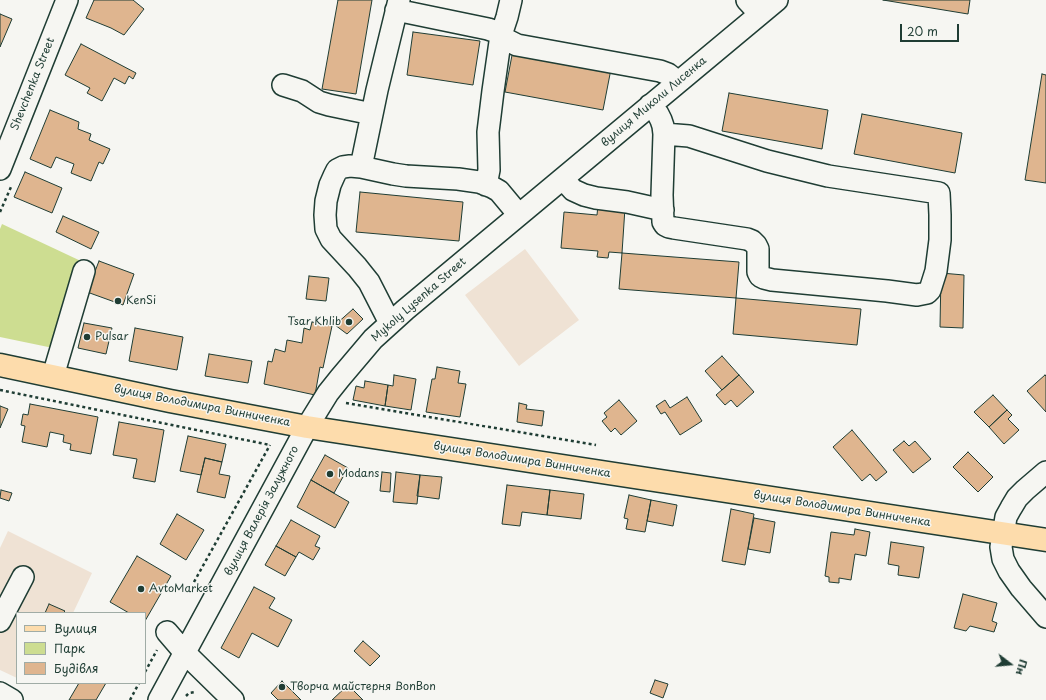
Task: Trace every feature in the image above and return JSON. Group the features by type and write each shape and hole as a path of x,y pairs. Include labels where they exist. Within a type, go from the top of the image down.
{"main road":[{"name":"вулиця Володимира Винниченка","path":"0,365 185,404 307,427 1046,540"}],"street":[{"name":"Shevchenka Street","path":"0,169 67,0"},
{"path":"486,184 489,170 488,132 501,35 511,0"},
{"name":"вулиця Миколи Лисенка","path":"519,215 678,82 753,7 777,0"},
{"path":"361,167 382,65 398,5 488,28 517,45 660,71 668,74 678,82"},
{"path":"283,85 302,91 319,102 372,114"},
{"path":"650,106 661,120 663,126 663,222 665,225 669,227 752,241 758,250 758,272 760,276 772,280 882,290 917,295 926,293 930,290 936,271 940,240 939,193 828,176 767,161 689,136 664,134"},
{"path":"390,324 369,282 357,266 331,239 326,229 326,201 334,176 338,170 342,167 350,166 418,177 470,180 486,184 499,191 519,215"},
{"path":"562,178 573,190 584,195 663,210"},
{"name":"Mykoly Lysenka Street","path":"307,427 340,378 373,339 519,215"},
{"path":"53,376 84,272"},
{"name":"вулиця Валерія Залужного","path":"159,700 307,427"},
{"path":"1046,472 1017,498 1006,517 1001,547 1003,559 1009,571 1021,588 1046,617"},
{"path":"0,621 23,577"},
{"path":"162,641 185,653 233,700"},
{"path":"0,693 12,700"}],"path":[{"path":"0,390 270,445 194,582"},
{"path":"343,403 596,445"},
{"path":"146,670 162,641"},
{"path":"130,700 138,684"}],"shaded area":[{"path":"525,249 579,320 519,366 465,295"},
{"path":"8,531 92,573 73,612 16,612 16,678 0,670 0,548"}],"green space":[{"path":"2,224 83,262 53,348 0,337 0,229"}],"building":[{"path":"94,0 133,0 144,9 124,35 86,18"},
{"path":"338,0 372,0 356,94 322,89"},
{"path":"883,0 970,0 968,14"},
{"path":"0,14 12,19 0,47"},
{"path":"413,32 480,41 473,85 407,75"},
{"path":"81,44 136,73 133,79 129,76 125,84 114,78 102,101 87,93 90,88 65,75"},
{"path":"513,50 611,69 603,110 505,92"},
{"path":"1042,74 1046,75 1046,183 1025,180"},
{"path":"729,93 828,110 822,149 722,131"},
{"path":"50,110 79,122 78,129 91,134 89,140 110,149 103,164 99,162 91,181 71,173 74,164 56,157 51,168 30,159"},
{"path":"862,114 962,133 955,173 854,154"},
{"path":"25,172 62,188 52,213 14,197"},
{"path":"360,192 463,202 459,241 356,232"},
{"path":"598,205 625,208 622,253 609,252 608,258 597,257 598,251 561,248 564,212 597,215"},
{"path":"63,216 99,232 91,249 56,232"},
{"path":"622,253 739,262 736,298 619,289"},
{"path":"99,261 134,274 123,305 87,292"},
{"path":"941,273 964,275 963,328 940,327"},
{"path":"309,276 329,278 326,301 306,299"},
{"path":"736,298 861,309 857,345 733,334"},
{"name":"Tsar Khlib","path":"353,309 363,319 347,334 335,325"},
{"path":"312,322 332,326 323,368 320,367 315,395 264,384 268,361 272,362 275,349 285,352 287,340 302,343 304,328 310,330"},
{"path":"84,323 112,328 106,354 78,348"},
{"path":"135,328 183,337 177,370 129,361"},
{"path":"209,354 252,361 248,383 205,376"},
{"path":"722,356 739,375 722,390 705,371"},
{"path":"437,367 460,371 458,383 466,384 460,417 426,412 432,379 435,379"},
{"path":"394,375 416,379 411,410 385,406 388,385 393,386"},
{"path":"739,375 754,392 737,407 731,400 725,405 716,395"},
{"path":"1045,375 1046,376 1046,412 1027,391"},
{"path":"365,381 388,385 385,406 353,400 356,386 364,388"},
{"path":"993,395 1007,410 989,427 974,412"},
{"path":"687,397 702,421 680,435 665,412 661,414 656,406 665,400 670,408"},
{"path":"619,400 637,421 621,435 615,428 611,432 602,421 607,417 604,413"},
{"path":"519,403 527,405 526,409 544,411 542,426 517,422"},
{"path":"30,404 98,417 91,454 70,450 71,444 63,442 64,435 50,432 47,447 22,442 25,426 21,425 23,414 28,415"},
{"path":"0,406 8,409 0,428"},
{"path":"1007,410 1012,415 1008,419 1019,430 1004,444 989,427"},
{"path":"119,422 164,430 155,482 133,478 137,459 113,455"},
{"path":"852,430 887,472 876,481 870,474 862,481 833,447"},
{"path":"188,436 226,444 222,462 205,458 201,475 180,471"},
{"path":"904,441 909,446 915,441 931,459 913,473 893,450"},
{"path":"968,452 993,477 978,492 953,467"},
{"name":"Modans","path":"325,455 348,468 334,493 311,480"},
{"path":"205,458 222,462 219,474 230,476 225,498 197,492"},
{"path":"382,472 391,473 390,492 380,491"},
{"path":"396,472 420,475 417,504 393,502"},
{"path":"420,475 442,477 439,499 417,496"},
{"path":"311,480 349,502 335,528 297,507"},
{"path":"507,485 550,490 547,515 522,512 520,526 502,524"},
{"path":"1,490 12,493 9,501 0,498"},
{"path":"550,490 584,494 581,519 547,515"},
{"path":"629,495 651,500 645,532 626,529 628,519 624,518"},
{"path":"651,500 677,505 673,526 647,521"},
{"path":"731,509 754,514 745,565 722,561"},
{"path":"177,514 204,530 186,560 160,544"},
{"path":"754,518 775,522 770,553 748,549"},
{"path":"291,520 320,536 315,546 320,548 313,560 299,552 296,557 276,546"},
{"path":"855,529 870,532 866,556 855,554 851,580 839,578 839,583 829,582 829,577 825,576 831,532 854,535"},
{"path":"891,542 924,547 919,578 898,575 899,566 888,564"},
{"path":"276,546 296,557 285,576 265,565"},
{"name":"AvtoMarket","path":"137,556 171,576 146,619 146,612 127,612 110,602"},
{"path":"254,587 275,598 269,608 292,620 278,647 252,633 239,658 221,648"},
{"path":"963,594 997,603 992,621 997,623 994,632 970,626 966,631 954,628"},
{"path":"49,604 65,611 64,612 45,612"},
{"path":"363,641 380,656 370,666 354,651"},
{"path":"655,680 668,684 663,698 650,693"},
{"name":"Творча майстерня BonBon","path":"282,681 301,700 278,700 271,693"},
{"path":"78,684 105,684 96,700 69,700"},
{"path":"348,685 363,700 332,700"}],"place":[{"name":"KenSi","path":"118,301"},
{"name":"Tsar Khlib","path":"349,322"},
{"name":"Pulsar","path":"87,337"},
{"name":"Modans","path":"330,474"},
{"name":"AvtoMarket","path":"141,589"},
{"name":"Творча майстерня BonBon","path":"282,687"}]}
